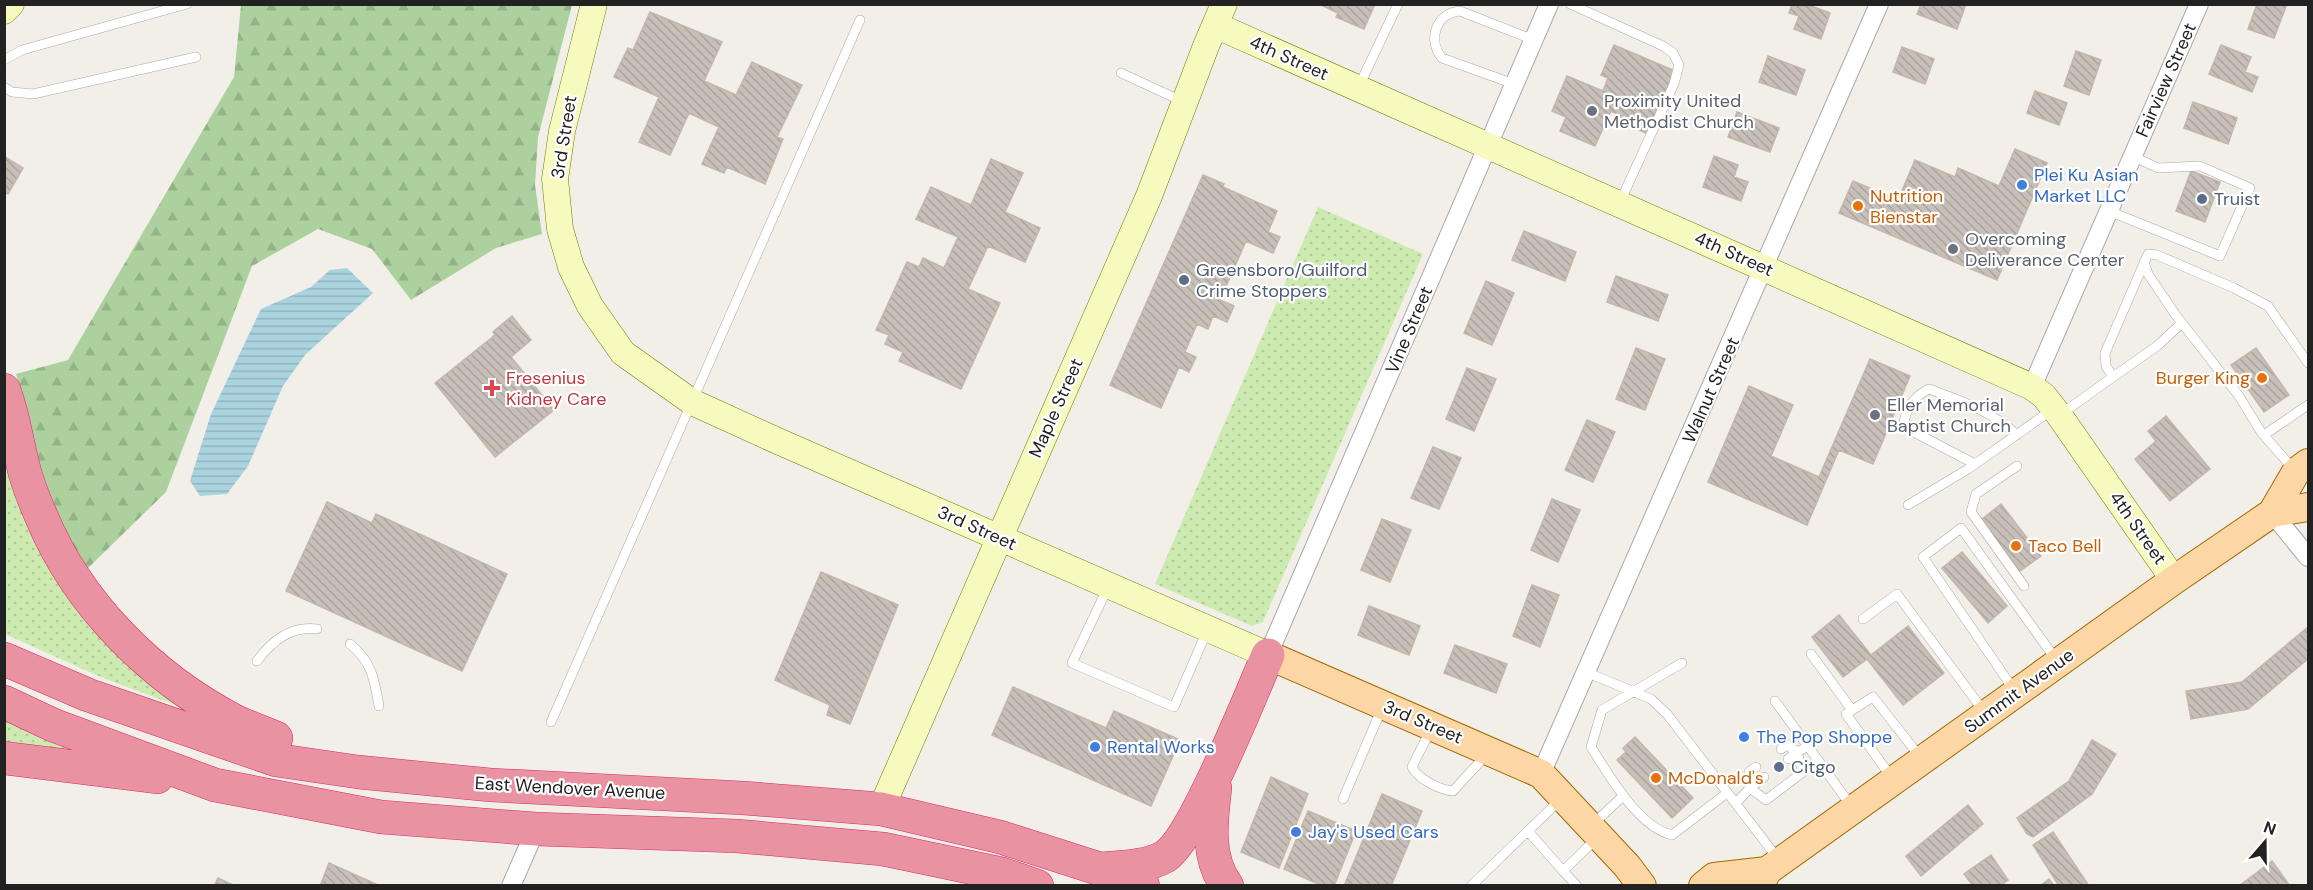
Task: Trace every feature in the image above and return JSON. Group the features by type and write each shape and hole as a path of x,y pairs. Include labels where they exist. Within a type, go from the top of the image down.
{"highway":[{"path":"4,390 13,415 22,464 42,518 63,563 92,603 134,648 172,682 233,720 358,772"},
{"path":"1100,869 1135,866 1165,857 1180,842 1216,775 1268,655"},
{"name":"East Wendover Avenue","path":"4,659 88,695 276,760 358,772 491,785 743,798 881,808 1000,837 1143,885"},
{"path":"4,702 53,725 215,785"},
{"path":"4,758 215,785 381,817 536,829 737,836 883,849 1002,874 1037,885"},
{"path":"1216,775 1210,833 1219,874 1227,885"},
{"path":"804,841 858,831 881,808"},
{"path":"883,849 951,885"}],"main road":[{"name":"Summit Avenue","path":"1703,885 1714,878 1769,873 1853,809 2174,580 2272,513 2302,468"},
{"name":"Summit Avenue","path":"2272,513 2308,507"},
{"name":"3rd Street","path":"1268,655 1541,774 1642,885"}],"street":[{"path":"4,11 11,4"},
{"name":"3rd Street","path":"594,4 562,131 555,179 561,229 572,267 590,306 623,353 692,402 1268,655"},
{"name":"Vine Street","path":"1268,655 1549,4"},
{"name":"Walnut Street","path":"1541,774 1879,4"},
{"name":"Fairview Street","path":"2032,387 2199,4"},
{"name":"4th Street","path":"1220,15 1358,88 2032,387 2044,396 2056,412 2174,580"},
{"name":"Maple Street","path":"881,808 1144,206 1220,15"},
{"path":"2272,513 2308,557"},
{"path":"510,885 536,829"}],"lane":[{"path":"4,60 22,50 187,4"},
{"path":"1358,88 1398,4"},
{"path":"1570,4 1663,46 1672,53 1679,65 1674,84 1620,204"},
{"path":"1514,84 1442,58 1437,52 1435,42 1438,24 1443,16 1450,12 1460,11 1534,40"},
{"path":"551,722 860,20"},
{"path":"4,87 12,92 33,94 196,57"},
{"path":"1121,74 1184,102"},
{"path":"2109,211 2220,256 2250,188 2200,166 2158,168 2132,156"},
{"path":"2113,377 2106,366 2105,353 2148,254 2157,255 2234,288 2268,306 2308,363"},
{"path":"2144,262 2148,274 2182,323 2239,396 2264,435 2302,468"},
{"path":"1908,505 2113,377 2157,346 2182,323"},
{"path":"1976,464 1904,427 1904,416 1917,395 1929,389 1978,407 2004,423 2017,435"},
{"path":"2264,435 2308,405"},
{"path":"2017,466 1976,494 1971,513 2024,586"},
{"path":"2016,693 1923,557 1961,528 2059,662"},
{"path":"1109,585 1072,663 1174,707 1208,629"},
{"path":"1863,619 1897,594 1986,715"},
{"path":"256,661 267,647 290,631 304,627 317,629"},
{"path":"350,644 362,654 370,668 379,706"},
{"path":"1811,654 1852,710"},
{"path":"1682,663 1602,710 1591,747 1623,796 1659,832 1672,835 1727,793"},
{"path":"1586,672 1651,699 1667,714 1736,802 1769,873"},
{"path":"1893,781 1846,714 1873,697 1923,760"},
{"path":"1775,701 1853,809"},
{"path":"1343,799 1383,705"},
{"path":"1431,726 1412,767 1415,773 1425,780 1448,790 1453,791 1461,785 1489,751"},
{"path":"1756,767 1749,772 1750,788 1766,800 1803,772 1797,752 1787,745 1781,749"},
{"path":"1788,759 1807,747"},
{"path":"1736,802 1764,777"},
{"path":"1563,871 1623,796"},
{"path":"1471,885 1562,797"},
{"path":"1528,831 1577,885"}],"green space":[{"path":"241,5 572,5 538,137 535,185 542,234 496,248 411,300 372,249 318,229 252,266 166,492 87,569 63,535 30,447 25,402 16,374 68,360 234,77"},
{"path":"1318,207 1423,254 1263,622 1252,626 1155,584"},
{"path":"4,458 20,492 202,715 103,678 5,634"},
{"path":"5,715 110,760 5,746"}],"water":[{"path":"347,268 373,293 305,355 283,386 248,466 227,494 200,496 190,481 211,414 261,309 311,287 330,270"}],"building":[{"path":"1319,4 1375,4 1364,29 1336,17 1338,13"},
{"path":"1792,4 1806,4 1830,13 1821,39 1794,29 1799,16 1789,13"},
{"path":"1921,4 1966,4 1957,29 1917,14"},
{"path":"2257,4 2287,4 2274,38 2248,29"},
{"path":"650,12 722,42 704,81 736,95 752,62 802,85 777,137 783,139 765,184 727,167 724,173 702,164 719,127 689,113 670,155 639,142 659,97 614,77 628,48 633,50"},
{"path":"1614,45 1675,71 1648,134 1619,121 1621,116 1611,111 1595,146 1560,131 1566,117 1552,111 1567,76 1603,91 1608,78 1601,75"},
{"path":"2221,45 2251,57 2245,72 2258,77 2252,92 2209,74"},
{"path":"1902,47 1934,59 1925,84 1893,72"},
{"path":"2076,51 2101,60 2089,95 2064,86"},
{"path":"1768,56 1805,70 1796,95 1759,82"},
{"path":"2035,91 2067,103 2059,125 2027,113"},
{"path":"2193,102 2237,118 2228,144 2184,128"},
{"path":"1737,112 1779,128 1770,152 1728,137"},
{"path":"2015,149 2047,163 1997,280 1839,213 1853,181 1898,200 1915,160 1955,177 1958,168 1999,186"},
{"path":"4,154 5,157 23,168 8,194 4,192"},
{"path":"1714,156 1738,165 1734,177 1748,182 1741,201 1703,187"},
{"path":"991,159 1023,173 1005,212 1040,228 1025,262 988,246 968,289 1000,303 961,389 899,361 903,352 885,344 889,335 876,330 907,262 919,267 923,258 944,268 958,237 916,219 931,187 971,205"},
{"path":"2191,171 2220,182 2205,222 2176,211"},
{"path":"1203,175 1224,184 1223,187 1277,211 1268,232 1280,237 1273,253 1246,241 1220,300 1234,306 1227,322 1213,316 1208,329 1197,324 1185,352 1196,357 1189,372 1179,367 1161,408 1110,385"},
{"path":"1524,231 1576,252 1565,281 1512,260"},
{"path":"1616,276 1668,295 1658,321 1607,302"},
{"path":"1486,281 1514,293 1492,345 1464,333"},
{"path":"512,316 531,340 511,357 554,410 495,457 435,383 495,335 493,332"},
{"path":"1636,348 1665,359 1645,410 1616,399"},
{"path":"2256,348 2289,395 2264,412 2231,365"},
{"path":"1870,359 1910,376 1873,464 1839,450 1807,525 1708,482 1749,386 1793,405 1771,456 1819,477"},
{"path":"1467,368 1496,379 1474,431 1446,419"},
{"path":"2166,416 2210,469 2170,501 2135,459 2156,441 2148,431"},
{"path":"1587,420 1615,432 1593,482 1565,470"},
{"path":"1433,447 1461,458 1439,509 1411,498"},
{"path":"1552,499 1580,510 1558,562 1531,550"},
{"path":"327,502 372,523 376,514 507,574 462,671 286,591"},
{"path":"2001,504 2041,556 2020,571 1981,520"},
{"path":"1382,519 1411,530 1390,582 1361,570"},
{"path":"1962,552 2007,606 1988,623 1942,568"},
{"path":"821,572 898,605 850,724 827,715 830,705 775,680"},
{"path":"1532,585 1559,595 1540,647 1513,636"},
{"path":"1369,606 1420,626 1409,655 1358,635"},
{"path":"1839,615 1871,655 1908,626 1944,673 1903,705 1867,659 1843,677 1812,637"},
{"path":"2308,627 2308,659 2248,709 2191,719 2186,691 2242,682"},
{"path":"1455,645 1507,664 1496,693 1444,673"},
{"path":"1013,687 1106,728 1114,711 1180,740 1151,806 992,735"},
{"path":"1635,737 1693,798 1672,818 1617,760 1626,752 1623,748"},
{"path":"2092,740 2116,754 2092,794 2033,837 2027,834 2017,818 2069,781"},
{"path":"1271,777 1308,794 1279,868 1241,852"},
{"path":"1382,794 1422,811 1391,886 1344,886"},
{"path":"1968,805 1983,824 1921,876 1906,856"},
{"path":"1308,811 1356,831 1334,886 1323,886 1284,869"},
{"path":"2053,832 2089,886 2059,886 2033,845"},
{"path":"1991,855 2008,880 2000,886 1973,886 1964,874"},
{"path":"2272,861 2290,886 2239,886"},
{"path":"329,863 380,886 320,886"},
{"path":"218,878 235,886 214,886"},
{"path":"2049,879 2054,886 2040,886"}],"place":[{"name":"Proximity United Methodist Church","path":"1592,111"},
{"name":"Plei Ku Asian Market LLC","path":"2022,185"},
{"name":"Truist","path":"2202,199"},
{"name":"Nutrition Bienstar","path":"1858,206"},
{"name":"Overcoming Deliverance Center","path":"1953,249"},
{"name":"Greensboro/Guilford Crime Stoppers","path":"1184,280"},
{"name":"Burger King","path":"2262,378"},
{"name":"Fresenius Kidney Care","path":"492,388"},
{"name":"Eller Memorial Baptist Church","path":"1875,415"},
{"name":"Taco Bell","path":"2016,546"},
{"name":"The Pop Shoppe","path":"1744,737"},
{"name":"Rental Works","path":"1095,747"},
{"name":"Citgo","path":"1779,767"},
{"name":"McDonald's","path":"1656,778"},
{"name":"Jay's Used Cars","path":"1296,832"}]}
